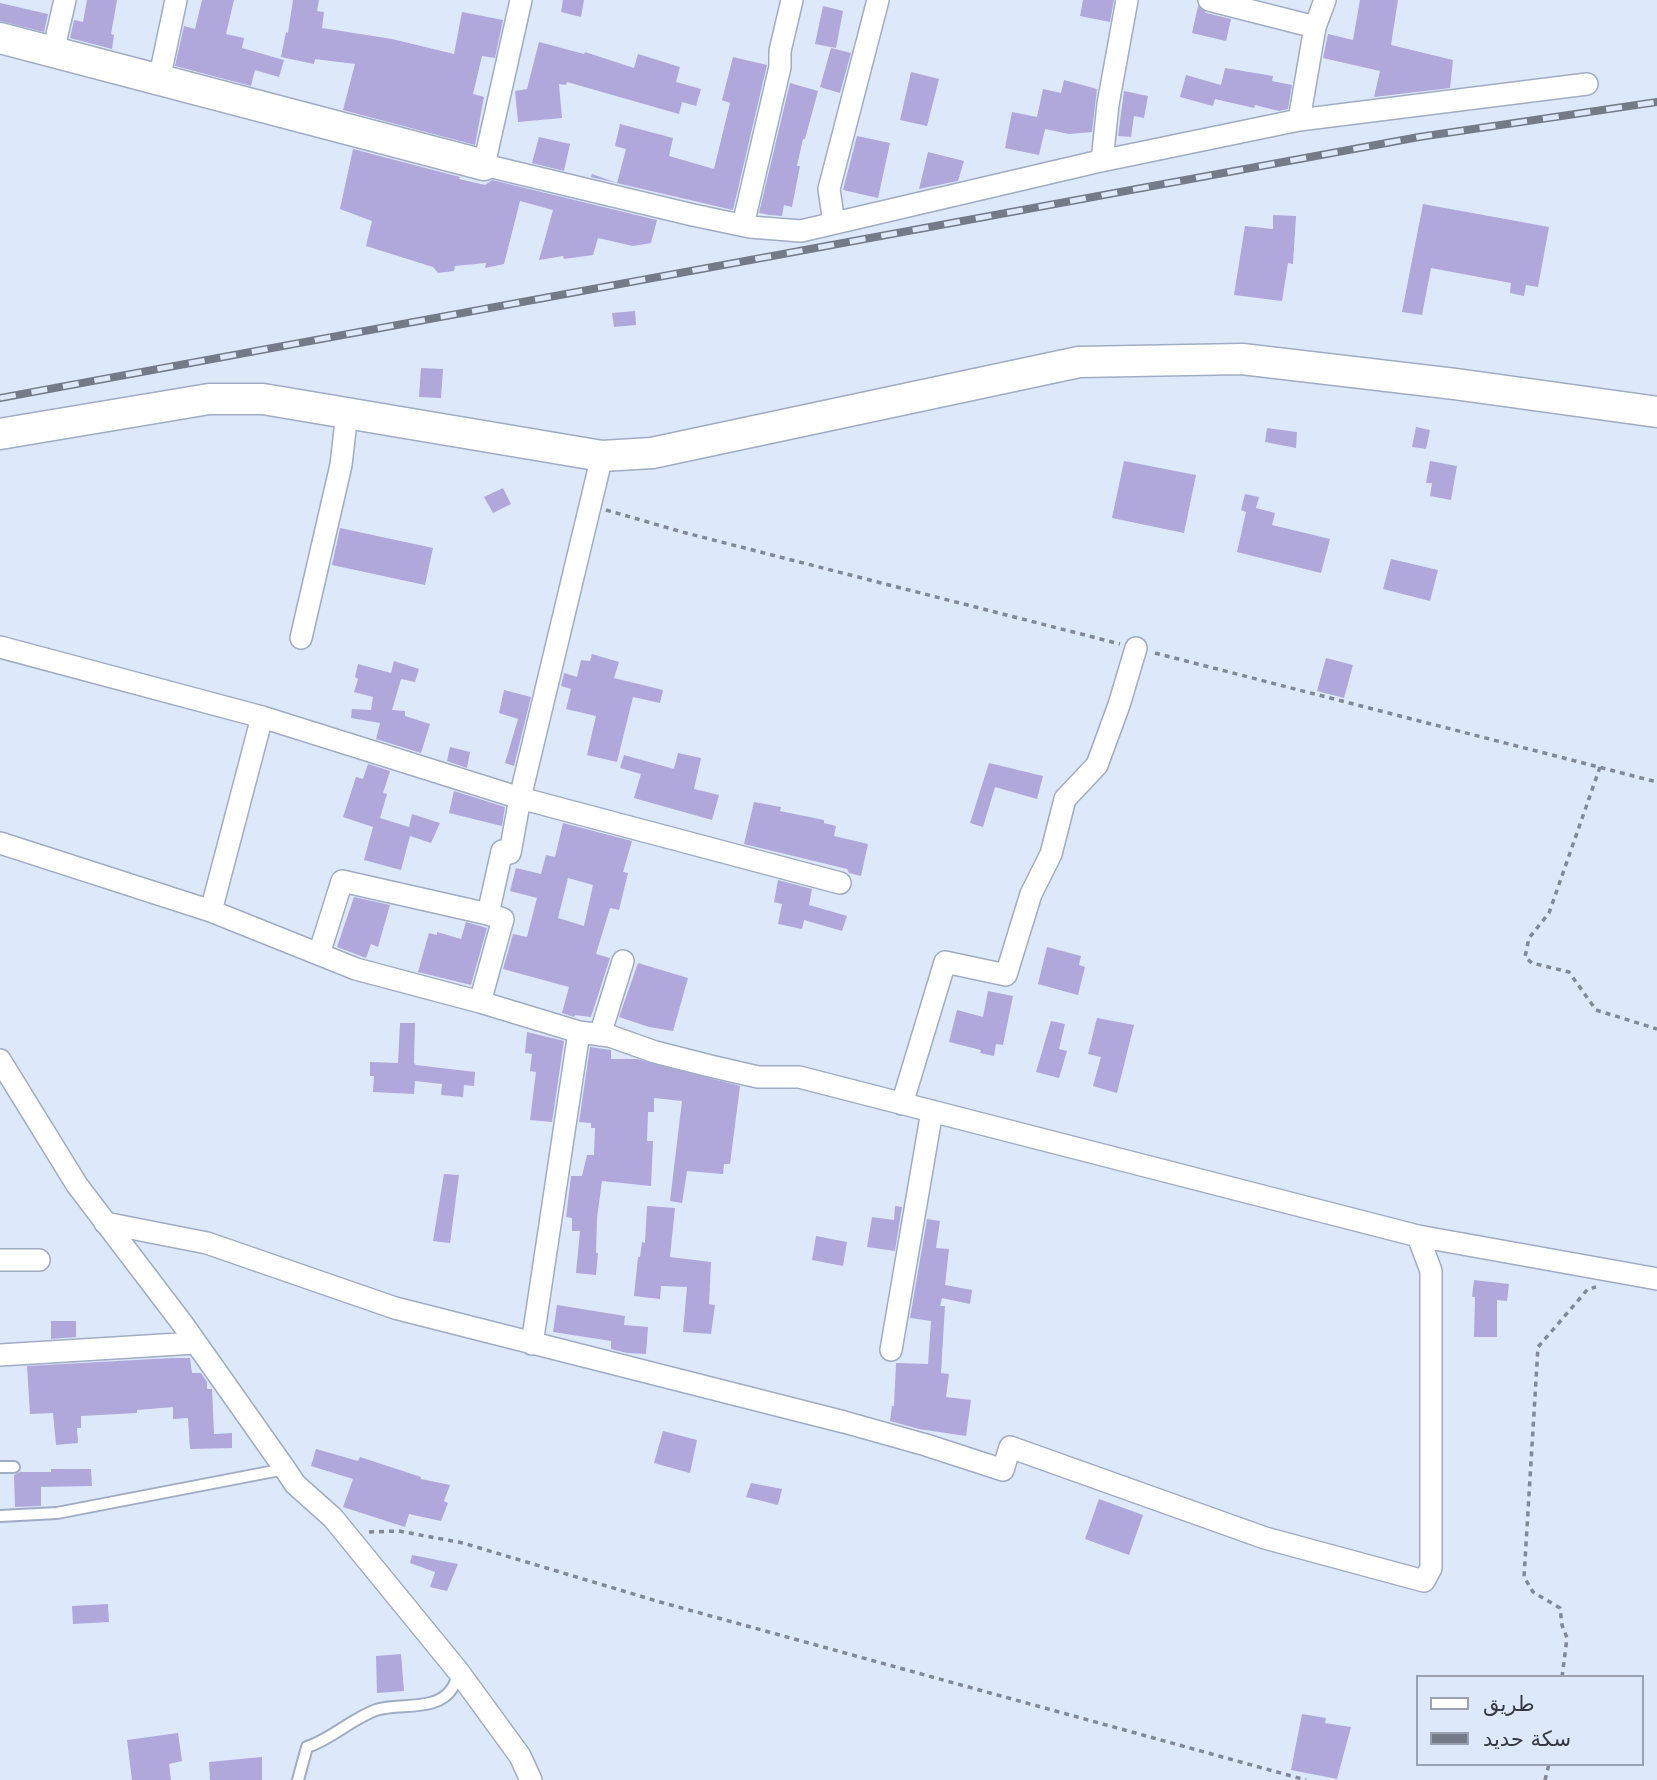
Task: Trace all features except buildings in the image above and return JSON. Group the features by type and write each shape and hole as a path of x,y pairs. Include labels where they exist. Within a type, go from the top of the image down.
{"street":[{"path":"53,52 65,0"},
{"path":"159,80 176,0"},
{"path":"484,165 521,0"},
{"path":"743,225 780,67 780,51 792,0"},
{"path":"834,223 829,190 878,0"},
{"path":"1102,161 1108,104 1127,0"},
{"path":"1209,0 1315,27"},
{"path":"1298,120 1315,27 1325,0"},
{"path":"0,38 484,165 743,225 802,231 1102,161 1298,120 1587,84"},
{"path":"0,434 209,399 263,399 602,456 652,453 1079,362 1241,359 1455,384 1657,412"},
{"path":"301,638 341,465 347,413"},
{"path":"488,914 502,851 510,853 520,798 602,456"},
{"path":"0,647 261,717 520,798 840,883"},
{"path":"902,1104 945,962 1006,975 1031,894 1051,854 1065,799 1097,765 1136,648"},
{"path":"211,911 261,717"},
{"path":"0,844 211,911 356,969 590,1034 610,1036 655,1052 758,1077 799,1077 1418,1236 1657,1279"},
{"path":"319,954 342,881 488,914 503,919 480,1002"},
{"path":"532,1344 590,1034 623,961"},
{"path":"0,1060 77,1185 195,1343 295,1484 333,1518 458,1671 520,1756 531,1780"},
{"path":"891,1350 932,1111"},
{"path":"105,1223 207,1243 395,1308 844,1422 1003,1470 1010,1447 1265,1538 1423,1581 1431,1568 1431,1270 1418,1236"},
{"path":"0,1261 39,1260"},
{"path":"0,1355 195,1343"}],"lane":[{"path":"0,1467 14,1467"},
{"path":"0,1516 57,1513 285,1469"},
{"path":"298,1780 307,1747 321,1742 377,1709 418,1706 440,1699 453,1689 458,1671"}],"path":[{"path":"1600,767 1549,913 1529,938 1525,957 1532,963 1569,972 1596,1010 1657,1030"},
{"path":"1562,1675 1567,1638 1560,1608 1533,1592 1524,1577 1538,1347 1588,1289 1601,1286"},
{"path":"345,1533 399,1531 463,1543 660,1602 1306,1780"}],"railway":[{"path":"0,398 1419,137 1657,102"}]}
